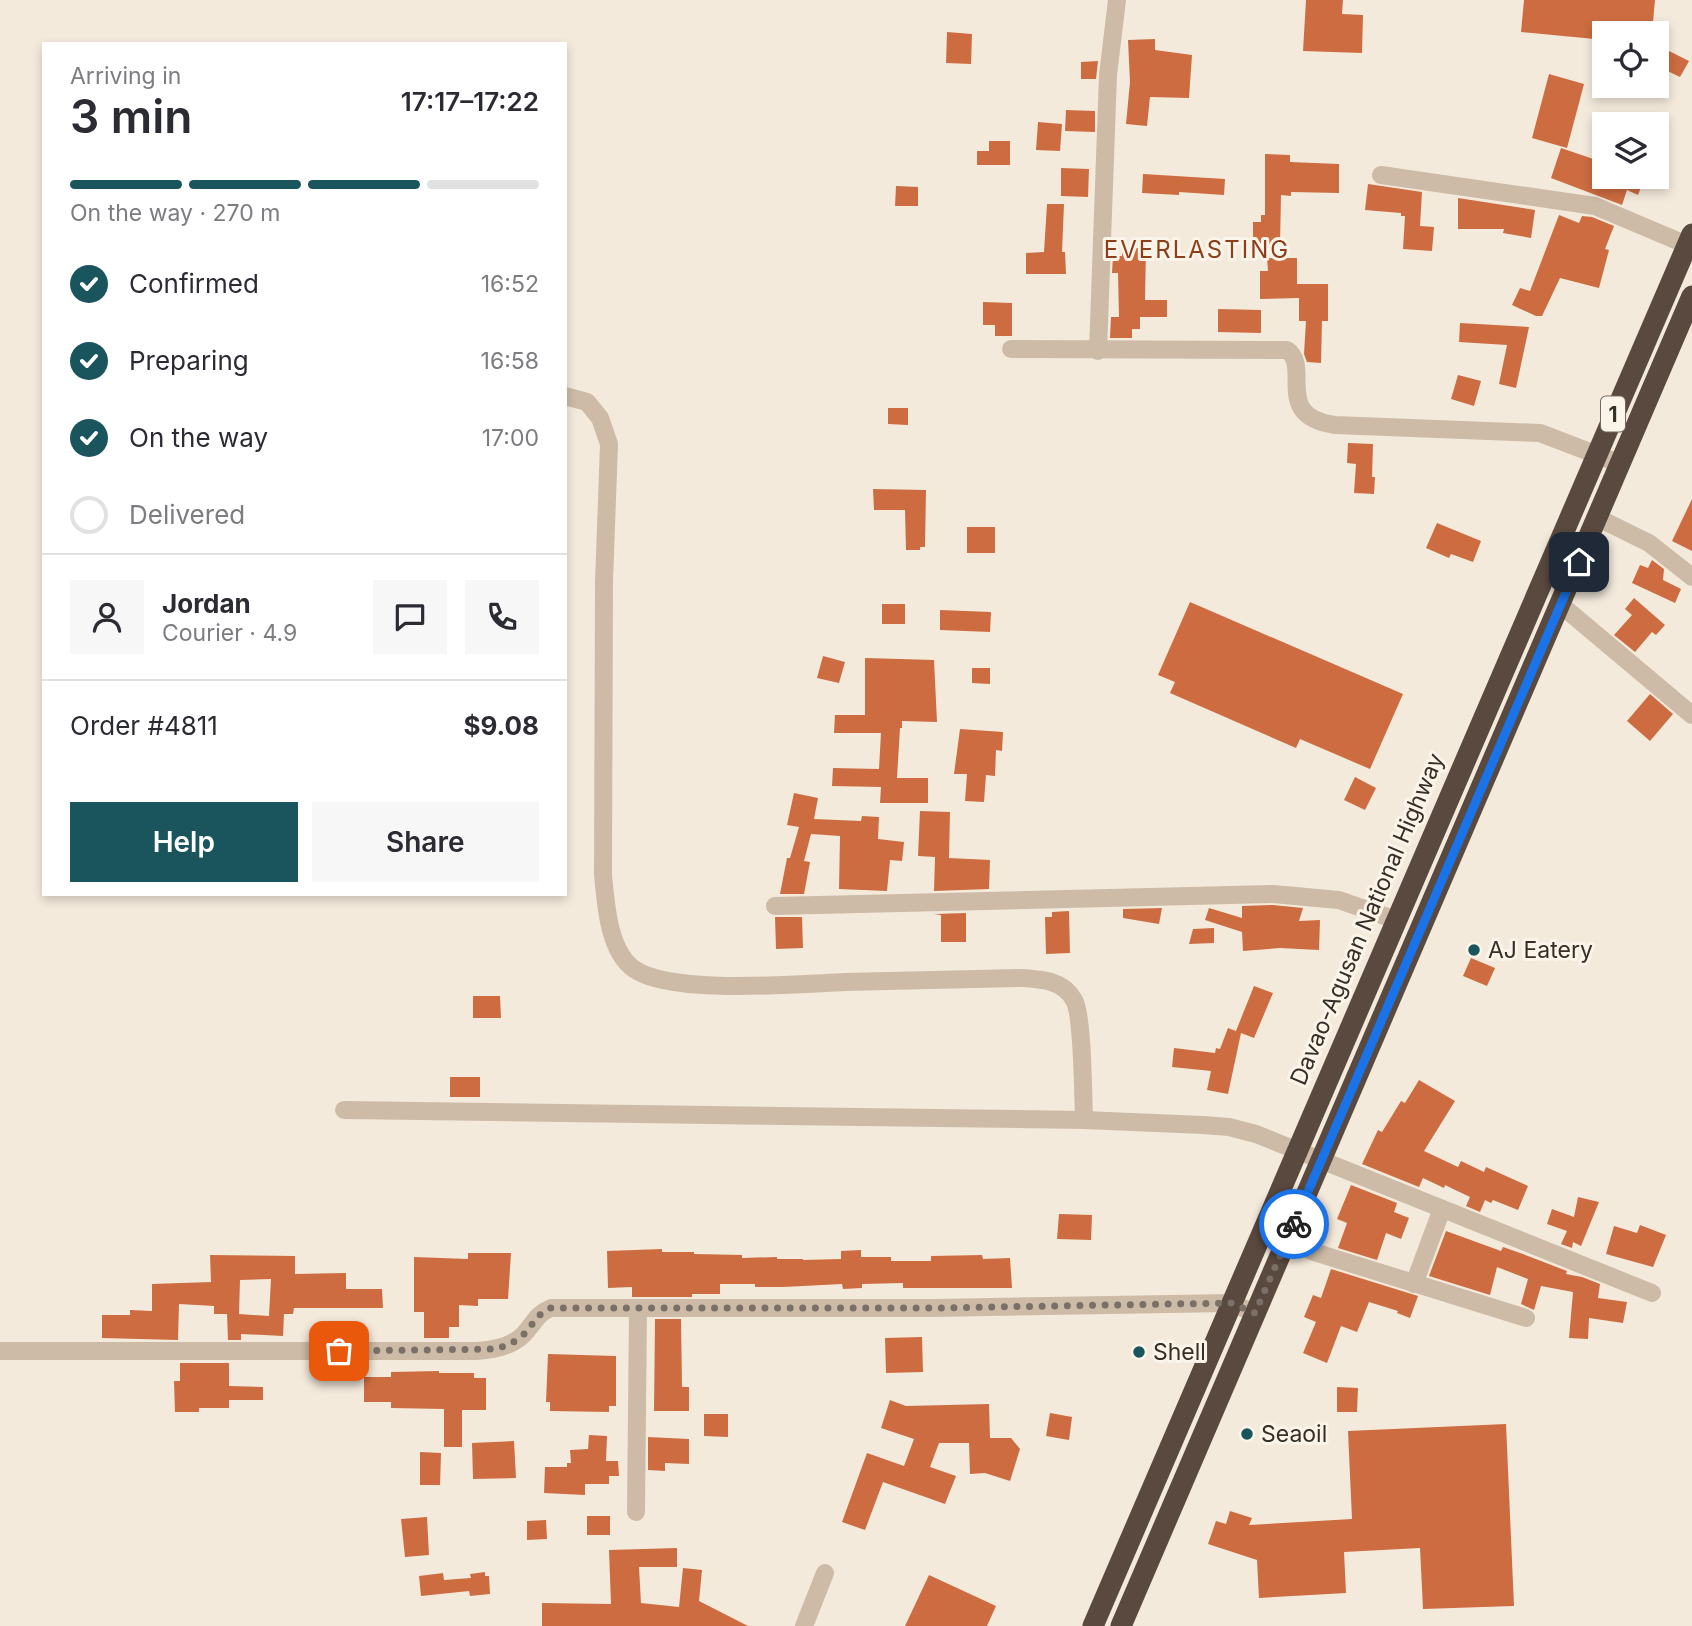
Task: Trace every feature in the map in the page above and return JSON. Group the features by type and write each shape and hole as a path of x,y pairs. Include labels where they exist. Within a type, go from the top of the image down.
{"highway":[{"name":"Davao-Agusan National Highway","path":"1093,1626 1596,454 1690,242"},
{"name":"1","path":"1121,1626 1692,296"},
{"path":"1426,850 1449,860"}],"street":[{"path":"1098,351 1108,75 1117,0"},
{"path":"1381,174 1535,199 1574,201 1595,206 1690,242"},
{"path":"1011,349 1287,350 1293,354 1295,360 1298,401 1306,415 1317,422 1335,425 1540,433 1621,464"},
{"path":"567,397 587,402 600,418 609,444 604,582 603,875 607,914 615,945 632,968 656,979 685,983 734,986 1043,979 1060,986 1074,1000 1079,1023 1084,1120"},
{"path":"1598,518 1649,543 1692,577"},
{"path":"1561,605 1692,715"},
{"path":"775,906 1272,894 1339,900 1396,920"},
{"path":"344,1110 1084,1120 1229,1127 1321,1160 1652,1293"},
{"path":"1414,1284 1442,1209"},
{"path":"1286,1240 1414,1284 1526,1318"},
{"path":"0,1351 477,1351 496,1349 513,1343 524,1335 537,1316 551,1308 934,1308 1231,1303 1255,1313"},
{"path":"636,1513 638,1308"},
{"path":"804,1626 825,1573"}],"building":[{"path":"1306,0 1343,0 1342,14 1363,15 1362,53 1303,51"},
{"path":"1524,0 1655,0 1653,21 1592,21 1592,39 1521,32"},
{"path":"947,32 972,34 971,64 946,63"},
{"path":"1155,39 1155,50 1192,55 1189,98 1150,97 1147,126 1126,124 1130,82 1128,40"},
{"path":"1669,51 1689,61 1680,77 1669,72"},
{"path":"1098,61 1096,79 1081,79 1081,62"},
{"path":"1549,74 1584,84 1567,148 1532,138"},
{"path":"1066,110 1095,111 1095,132 1065,131"},
{"path":"1038,122 1062,124 1060,151 1036,150"},
{"path":"989,141 1010,141 1010,165 977,165 977,151 989,151"},
{"path":"1561,148 1592,159 1592,189 1640,189 1638,195 1627,190 1622,205 1551,178"},
{"path":"1265,154 1290,155 1290,162 1339,164 1339,193 1291,192 1291,196 1281,195 1280,245 1253,244 1253,222 1261,222 1261,215 1265,215"},
{"path":"1061,168 1089,169 1088,197 1061,196"},
{"path":"1143,174 1225,179 1224,195 1142,193"},
{"path":"1368,184 1422,192 1420,226 1434,227 1432,251 1403,249 1405,216 1401,216 1401,213 1365,210"},
{"path":"896,186 918,187 918,206 895,206"},
{"path":"1458,198 1535,210 1531,238 1503,233 1504,229 1458,229"},
{"path":"1047,204 1064,204 1062,252 1065,252 1066,274 1026,274 1026,253 1044,252"},
{"path":"1559,215 1579,223 1582,216 1592,217 1614,226 1605,249 1609,250 1599,288 1560,278 1542,316 1536,316 1512,305 1520,288 1530,291"},
{"path":"1122,248 1146,248 1145,300 1167,300 1167,317 1140,317 1140,329 1132,329 1132,338 1110,338 1111,317 1119,317 1118,273 1112,273 1113,256 1122,256"},
{"path":"1267,258 1297,258 1297,284 1328,284 1328,321 1322,321 1321,363 1307,362 1304,354 1306,321 1299,321 1299,298 1260,299 1260,271 1268,271"},
{"path":"983,302 1012,303 1012,336 995,336 995,325 983,325"},
{"path":"1218,309 1261,310 1261,333 1218,332"},
{"path":"1460,323 1529,327 1516,388 1499,384 1507,345 1459,342"},
{"path":"1458,375 1481,381 1474,406 1451,399"},
{"path":"888,408 908,408 908,425 888,424"},
{"path":"1348,443 1373,444 1374,494 1354,493 1356,464 1347,463"},
{"path":"873,489 926,490 925,547 920,547 920,550 906,550 905,510 874,510"},
{"path":"1692,499 1692,551 1672,541"},
{"path":"1437,523 1481,541 1473,562 1451,554 1449,558 1426,548"},
{"path":"967,527 995,527 995,553 967,553"},
{"path":"1652,560 1664,569 1663,580 1681,589 1675,603 1632,583 1640,565 1648,568"},
{"path":"1634,598 1665,625 1656,635 1652,632 1635,652 1614,635 1632,615 1625,609"},
{"path":"1190,602 1403,694 1370,769 1300,739 1296,748 1170,693 1175,682 1158,675"},
{"path":"882,604 905,604 905,624 882,624"},
{"path":"940,610 991,612 990,632 940,630"},
{"path":"823,656 845,662 839,683 817,678"},
{"path":"865,658 934,660 937,722 902,721 897,778 928,778 928,803 880,803 881,787 832,786 833,768 879,769 881,733 834,733 835,715 865,715"},
{"path":"972,668 990,668 990,684 972,683"},
{"path":"1650,694 1673,714 1650,741 1627,721"},
{"path":"960,729 1003,732 1002,751 996,750 995,776 986,775 984,802 965,801 967,774 954,774"},
{"path":"1355,777 1376,788 1365,810 1344,800"},
{"path":"794,793 818,798 814,819 861,821 862,816 879,817 878,839 904,842 902,861 890,860 887,891 839,889 840,836 811,834 804,861 810,862 804,894 780,894 787,858 790,858 799,827 787,825"},
{"path":"920,811 950,812 949,858 990,860 989,889 934,891 935,857 918,856"},
{"path":"1242,906 1303,908 1299,921 1320,920 1319,950 1280,948 1243,951 1242,932 1205,920 1209,908 1242,918"},
{"path":"1162,908 1159,924 1123,918 1123,909"},
{"path":"1069,911 1070,953 1046,954 1045,917 1052,917 1052,912"},
{"path":"966,913 966,942 941,942 941,915 934,914"},
{"path":"775,917 802,917 803,948 776,949"},
{"path":"1214,928 1214,943 1189,944 1193,929"},
{"path":"1471,958 1495,968 1487,986 1463,976"},
{"path":"1254,986 1273,993 1254,1038 1241,1033 1228,1094 1207,1090 1211,1071 1172,1067 1174,1048 1215,1053 1216,1048 1220,1049 1228,1028 1236,1031"},
{"path":"473,996 500,996 501,1018 473,1018"},
{"path":"450,1077 480,1077 480,1097 450,1097"},
{"path":"1419,1080 1455,1101 1424,1151 1458,1167 1461,1161 1484,1172 1486,1167 1528,1186 1518,1210 1493,1200 1491,1203 1485,1200 1480,1212 1466,1206 1470,1197 1445,1185 1444,1188 1423,1178 1419,1187 1362,1164 1378,1130 1382,1132 1401,1101 1405,1103"},
{"path":"1351,1185 1397,1203 1394,1212 1409,1218 1401,1239 1386,1233 1377,1260 1338,1248 1347,1223 1337,1219"},
{"path":"1578,1197 1599,1202 1581,1246 1573,1242 1572,1248 1561,1244 1567,1231 1547,1224 1552,1209 1574,1217"},
{"path":"1059,1214 1092,1215 1091,1240 1057,1239"},
{"path":"1640,1225 1666,1235 1653,1267 1606,1254 1614,1226 1637,1233"},
{"path":"1446,1231 1501,1251 1503,1247 1567,1271 1566,1274 1600,1284 1598,1298 1627,1302 1623,1323 1589,1318 1588,1339 1569,1338 1573,1292 1541,1286 1534,1310 1521,1304 1528,1279 1497,1267 1490,1295 1429,1276"},
{"path":"662,1249 662,1252 803,1260 841,1259 841,1251 861,1250 861,1257 891,1257 891,1261 931,1261 931,1256 982,1255 983,1259 1010,1258 1012,1288 903,1288 903,1283 862,1284 862,1288 843,1289 842,1284 755,1287 755,1284 720,1284 720,1294 632,1297 632,1287 608,1288 607,1251"},
{"path":"468,1253 511,1253 508,1299 478,1299 478,1306 459,1305 459,1327 449,1327 449,1338 424,1338 424,1312 414,1312 414,1257 468,1259"},
{"path":"210,1255 295,1256 295,1274 346,1273 346,1289 382,1289 383,1308 294,1308 293,1314 284,1314 283,1336 241,1334 241,1340 228,1340 227,1314 214,1314 214,1306 179,1304 178,1340 102,1338 102,1315 130,1315 130,1310 152,1311 152,1284 211,1282","holes":["271,1279 269,1316 239,1314 240,1280"]},
{"path":"1331,1269 1418,1296 1410,1318 1397,1313 1398,1311 1369,1302 1357,1332 1341,1326 1327,1363 1303,1353 1316,1322 1304,1317 1313,1295 1321,1298"},
{"path":"655,1319 681,1319 682,1387 689,1387 689,1411 654,1411"},
{"path":"922,1337 923,1372 886,1373 885,1338"},
{"path":"548,1354 616,1356 616,1406 609,1406 609,1412 550,1411 550,1402 546,1402"},
{"path":"180,1363 229,1363 229,1386 263,1387 263,1400 229,1400 229,1408 199,1408 199,1412 175,1412 174,1381 180,1381"},
{"path":"391,1372 474,1373 474,1378 486,1378 486,1410 462,1410 462,1447 444,1447 444,1409 391,1408 391,1402 364,1402 364,1377 391,1377"},
{"path":"1337,1387 1358,1388 1357,1412 1337,1412"},
{"path":"890,1400 906,1406 989,1404 990,1438 1011,1438 1020,1449 1010,1481 985,1473 970,1474 969,1443 939,1443 930,1467 956,1476 945,1504 883,1482 865,1530 842,1522 867,1453 904,1466 914,1439 881,1428"},
{"path":"1050,1413 1072,1417 1069,1440 1046,1436"},
{"path":"704,1414 728,1414 728,1437 704,1436"},
{"path":"1506,1424 1514,1606 1423,1609 1420,1548 1344,1552 1346,1593 1259,1598 1257,1560 1208,1544 1216,1521 1226,1524 1230,1511 1252,1518 1249,1525 1352,1519 1348,1431"},
{"path":"589,1435 607,1436 606,1461 618,1461 619,1476 609,1476 609,1484 585,1484 585,1495 544,1493 545,1467 567,1467 567,1463 571,1463 570,1450 588,1449"},
{"path":"648,1437 689,1439 689,1464 665,1463 665,1471 648,1470"},
{"path":"514,1441 516,1478 473,1479 472,1443"},
{"path":"420,1452 441,1453 440,1485 420,1485"},
{"path":"587,1516 610,1516 610,1535 587,1535"},
{"path":"427,1517 429,1555 405,1557 401,1519"},
{"path":"546,1520 547,1539 527,1540 527,1521"},
{"path":"677,1548 677,1567 639,1567 641,1603 679,1607 683,1568 702,1570 699,1601 748,1626 542,1626 542,1603 611,1604 609,1550"},
{"path":"485,1572 485,1576 489,1576 490,1594 470,1596 469,1591 421,1596 419,1576 443,1573 444,1580 471,1578 470,1574"},
{"path":"929,1575 996,1606 987,1626 905,1626"}],"way so far":[{"path":"339,1351 496,1349 513,1343 524,1335 537,1316 551,1308 934,1308 1231,1303 1255,1313 1294,1224"}],"place":[{"name":"AJ Eatery","path":"1474,950"},
{"name":"Shell","path":"1139,1352"},
{"name":"Seaoil","path":"1247,1434"}],"district":[{"name":"EVERLASTING","path":"1197,249"}],"route":[{"path":"1294,1224 1579,562"}]}
